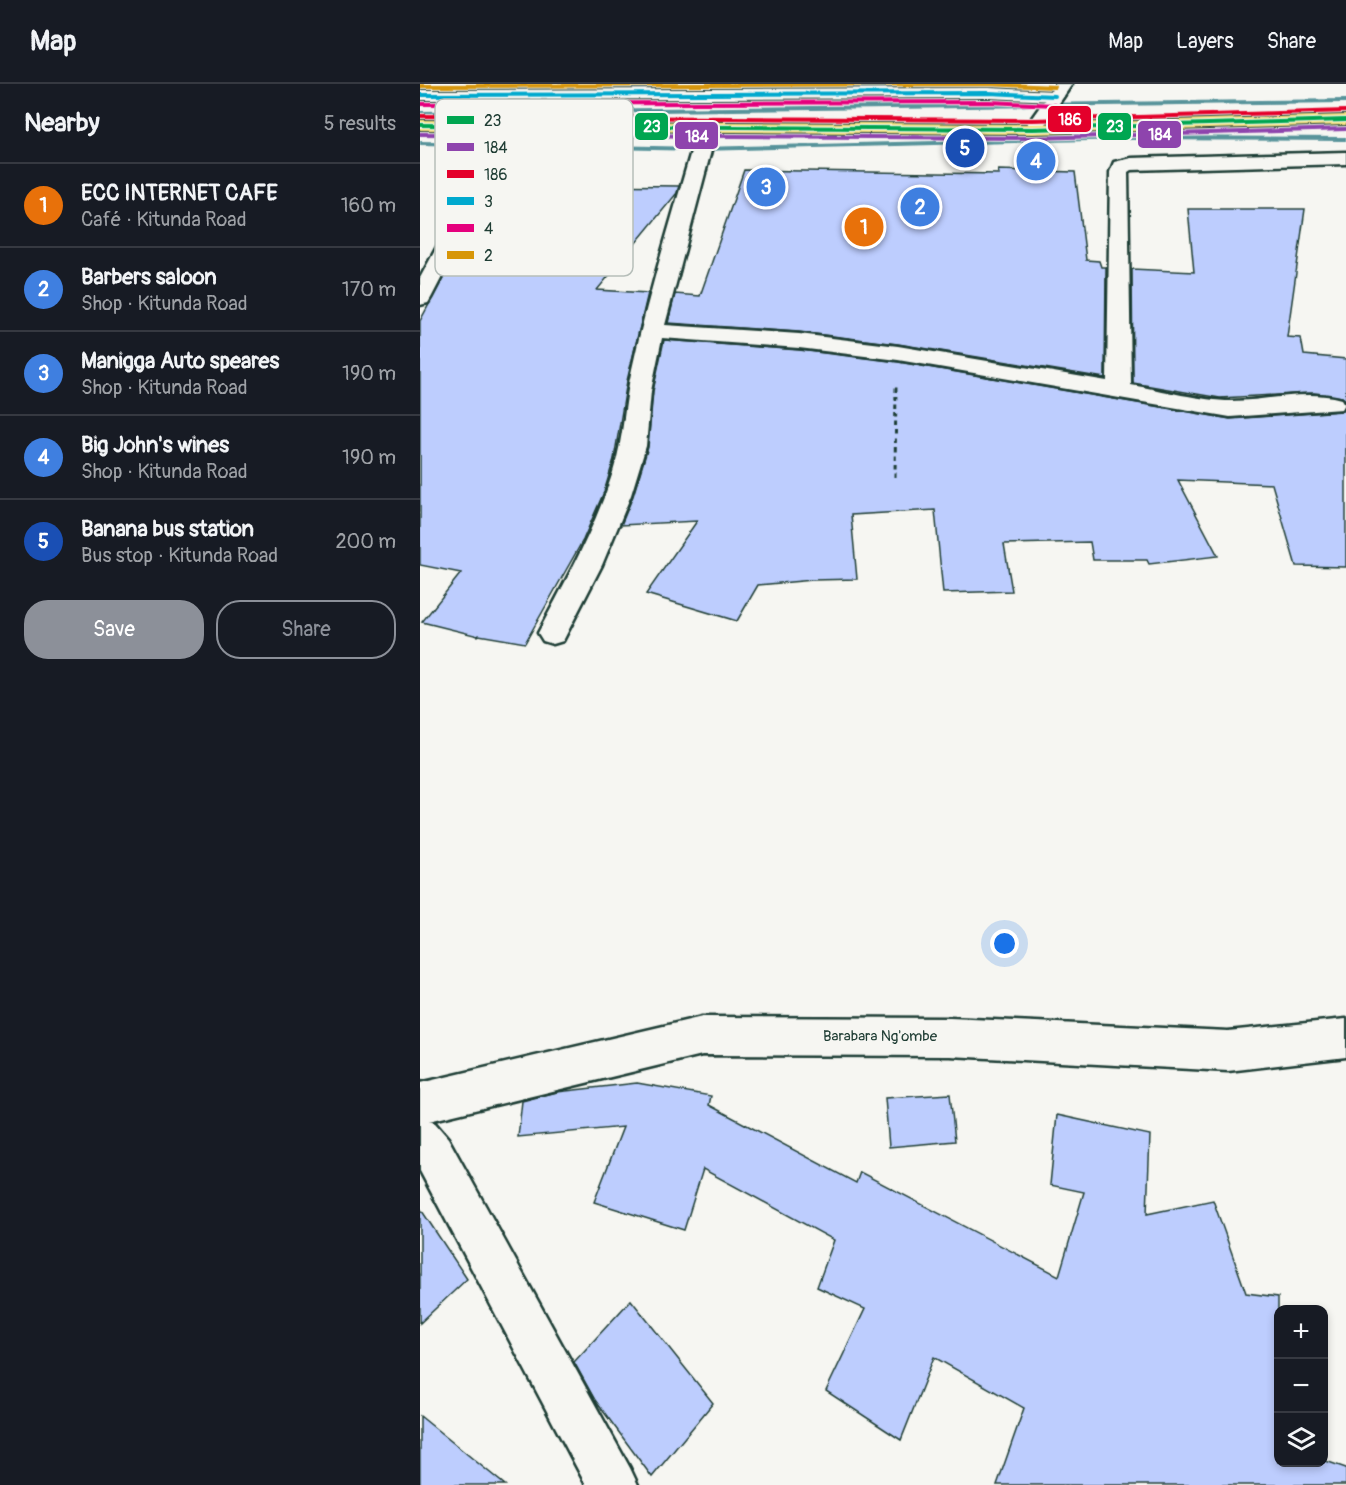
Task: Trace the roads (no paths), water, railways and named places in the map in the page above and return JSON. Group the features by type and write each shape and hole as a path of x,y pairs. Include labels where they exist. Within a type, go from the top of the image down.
{"main road":[{"path":"633,127 1033,129 1346,120"},
{"path":"420,125 435,125"}],"street":[{"path":"420,95 989,93 1059,90"},
{"path":"1033,129 1059,90"},
{"path":"553,633 588,567 616,500 633,444 639,392 653,332 700,149 708,128"},
{"path":"1119,391 1119,172 1121,166 1346,158"},
{"path":"420,298 435,271"},
{"path":"653,332 799,341 897,353 1230,409 1300,403 1333,404"},
{"name":"Barabara Ng'ombe","path":"420,1103 702,1036 950,1037 1228,1051 1346,1038"},
{"path":"420,1138 433,1153 613,1485"}],"waterway":[{"path":"633,110 1346,101"},
{"path":"420,113 435,113"},
{"path":"633,148 700,149 1129,138 1346,139"},
{"path":"420,143 435,143"}],"place":[{"name":"Banana bus station","path":"965,148"},
{"name":"Big John's wines","path":"1036,161"},
{"name":"Manigga Auto speares","path":"766,187"},
{"name":"Barbers saloon","path":"920,207"},
{"name":"ECC INTERNET CAFE","path":"864,227"}]}
